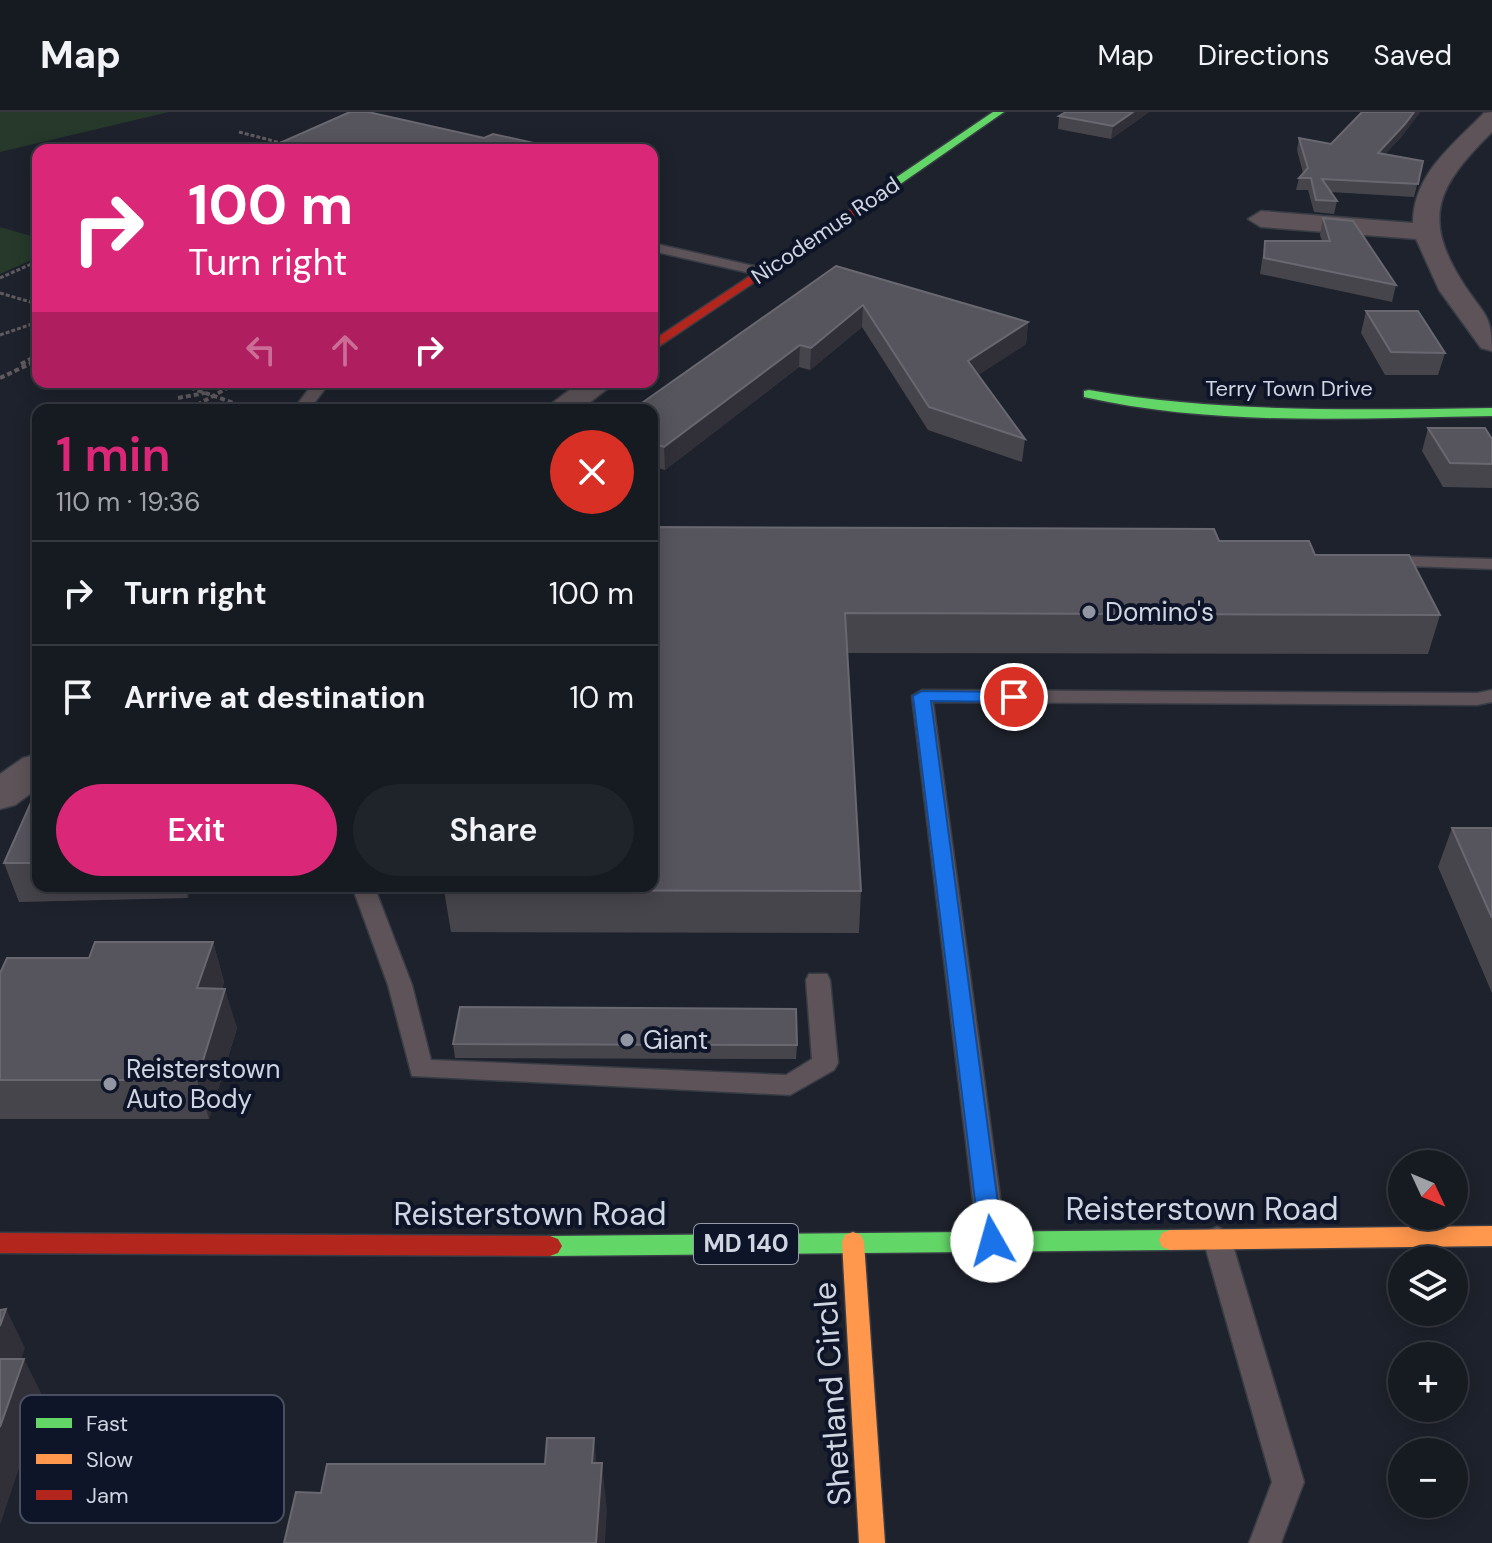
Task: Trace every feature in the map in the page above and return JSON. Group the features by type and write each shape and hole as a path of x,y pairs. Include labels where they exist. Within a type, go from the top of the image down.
{"street":[{"name":"Nicodemus Road","path":"658,343 999,112"},
{"path":"1492,118 1448,163 1432,188 1425,209 1434,256 1492,342"},
{"path":"1261,219 1428,232"},
{"path":"568,404 592,388"},
{"name":"Terry Town Drive","path":"1089,394 1191,412 1492,412"},
{"path":"0,795 32,771"},
{"name":"Reisterstown Road","path":"0,1243 656,1246 1492,1236"},
{"name":"Shetland Circle","path":"853,1242 872,1543"}],"lane":[{"path":"658,248 763,272"},
{"path":"1361,560 1492,564"},
{"path":"992,1241 922,696 1477,699 1492,696"},
{"path":"365,892 400,985 421,1069 790,1085 825,1063 818,980"},
{"path":"1217,1239 1288,1482 1265,1543"}],"path":[{"path":"239,132 286,144"},
{"path":"0,278 32,264"},
{"path":"0,293 32,303"},
{"path":"0,335 32,324"},
{"path":"21,364 32,359"},
{"path":"0,378 32,360"},
{"path":"192,388 236,404"},
{"path":"199,404 227,388"},
{"path":"178,398 206,393"}],"green space":[{"path":"0,112 169,112 32,144 0,152"},
{"path":"0,227 32,236 32,260 0,274"}],"building":[{"path":"350,112 368,112 484,138 493,134 539,144 278,144"},
{"path":"1066,112 1133,112 1113,126 1059,116"},
{"path":"1362,112 1414,112 1378,153 1423,161 1418,184 1322,179 1337,201 1316,200 1311,178 1299,178 1308,168 1299,138 1331,144"},
{"path":"1323,218 1353,221 1396,285 1264,258 1265,241 1330,241"},
{"path":"836,266 1028,322 968,361 1025,439 929,407 863,305 811,348 800,345 664,447 658,445 658,404 640,404"},
{"path":"1366,311 1418,311 1445,353 1391,352"},
{"path":"1428,428 1485,428 1492,439 1492,464 1450,463"},
{"path":"658,527 1214,529 1219,541 1309,541 1315,555 1409,555 1440,615 845,613 861,891 658,891"},
{"path":"32,800 32,863 4,863"},
{"path":"1452,828 1492,828 1492,918"},
{"name":"Reisterstown Auto Body","path":"95,942 213,942 197,988 225,989 197,1080 0,1080 0,973 7,958 89,958"},
{"name":"Giant","path":"460,1007 796,1009 797,1045 453,1044"},
{"path":"6,1309 0,1326 0,1310"},
{"path":"0,1359 24,1359 0,1427"},
{"path":"547,1438 594,1438 592,1463 602,1463 596,1543 284,1543 296,1492 321,1493 327,1464 545,1464"}],"traffic: fast":[{"path":"892,185 999,112"},
{"path":"1089,394 1139,403 1240,412 1492,412"},
{"path":"550,1246 1170,1240"}],"traffic: slow":[{"path":"1170,1240 1492,1236"},
{"path":"853,1242 872,1543"}],"traffic: jam":[{"path":"658,343 892,185"},
{"path":"0,1243 550,1246"}],"place":[{"name":"Domino's","path":"1089,612"},
{"name":"Giant","path":"627,1040"},
{"name":"Reisterstown Auto Body","path":"110,1084"}],"route":[{"path":"992,1241 922,696 1014,697"}]}
